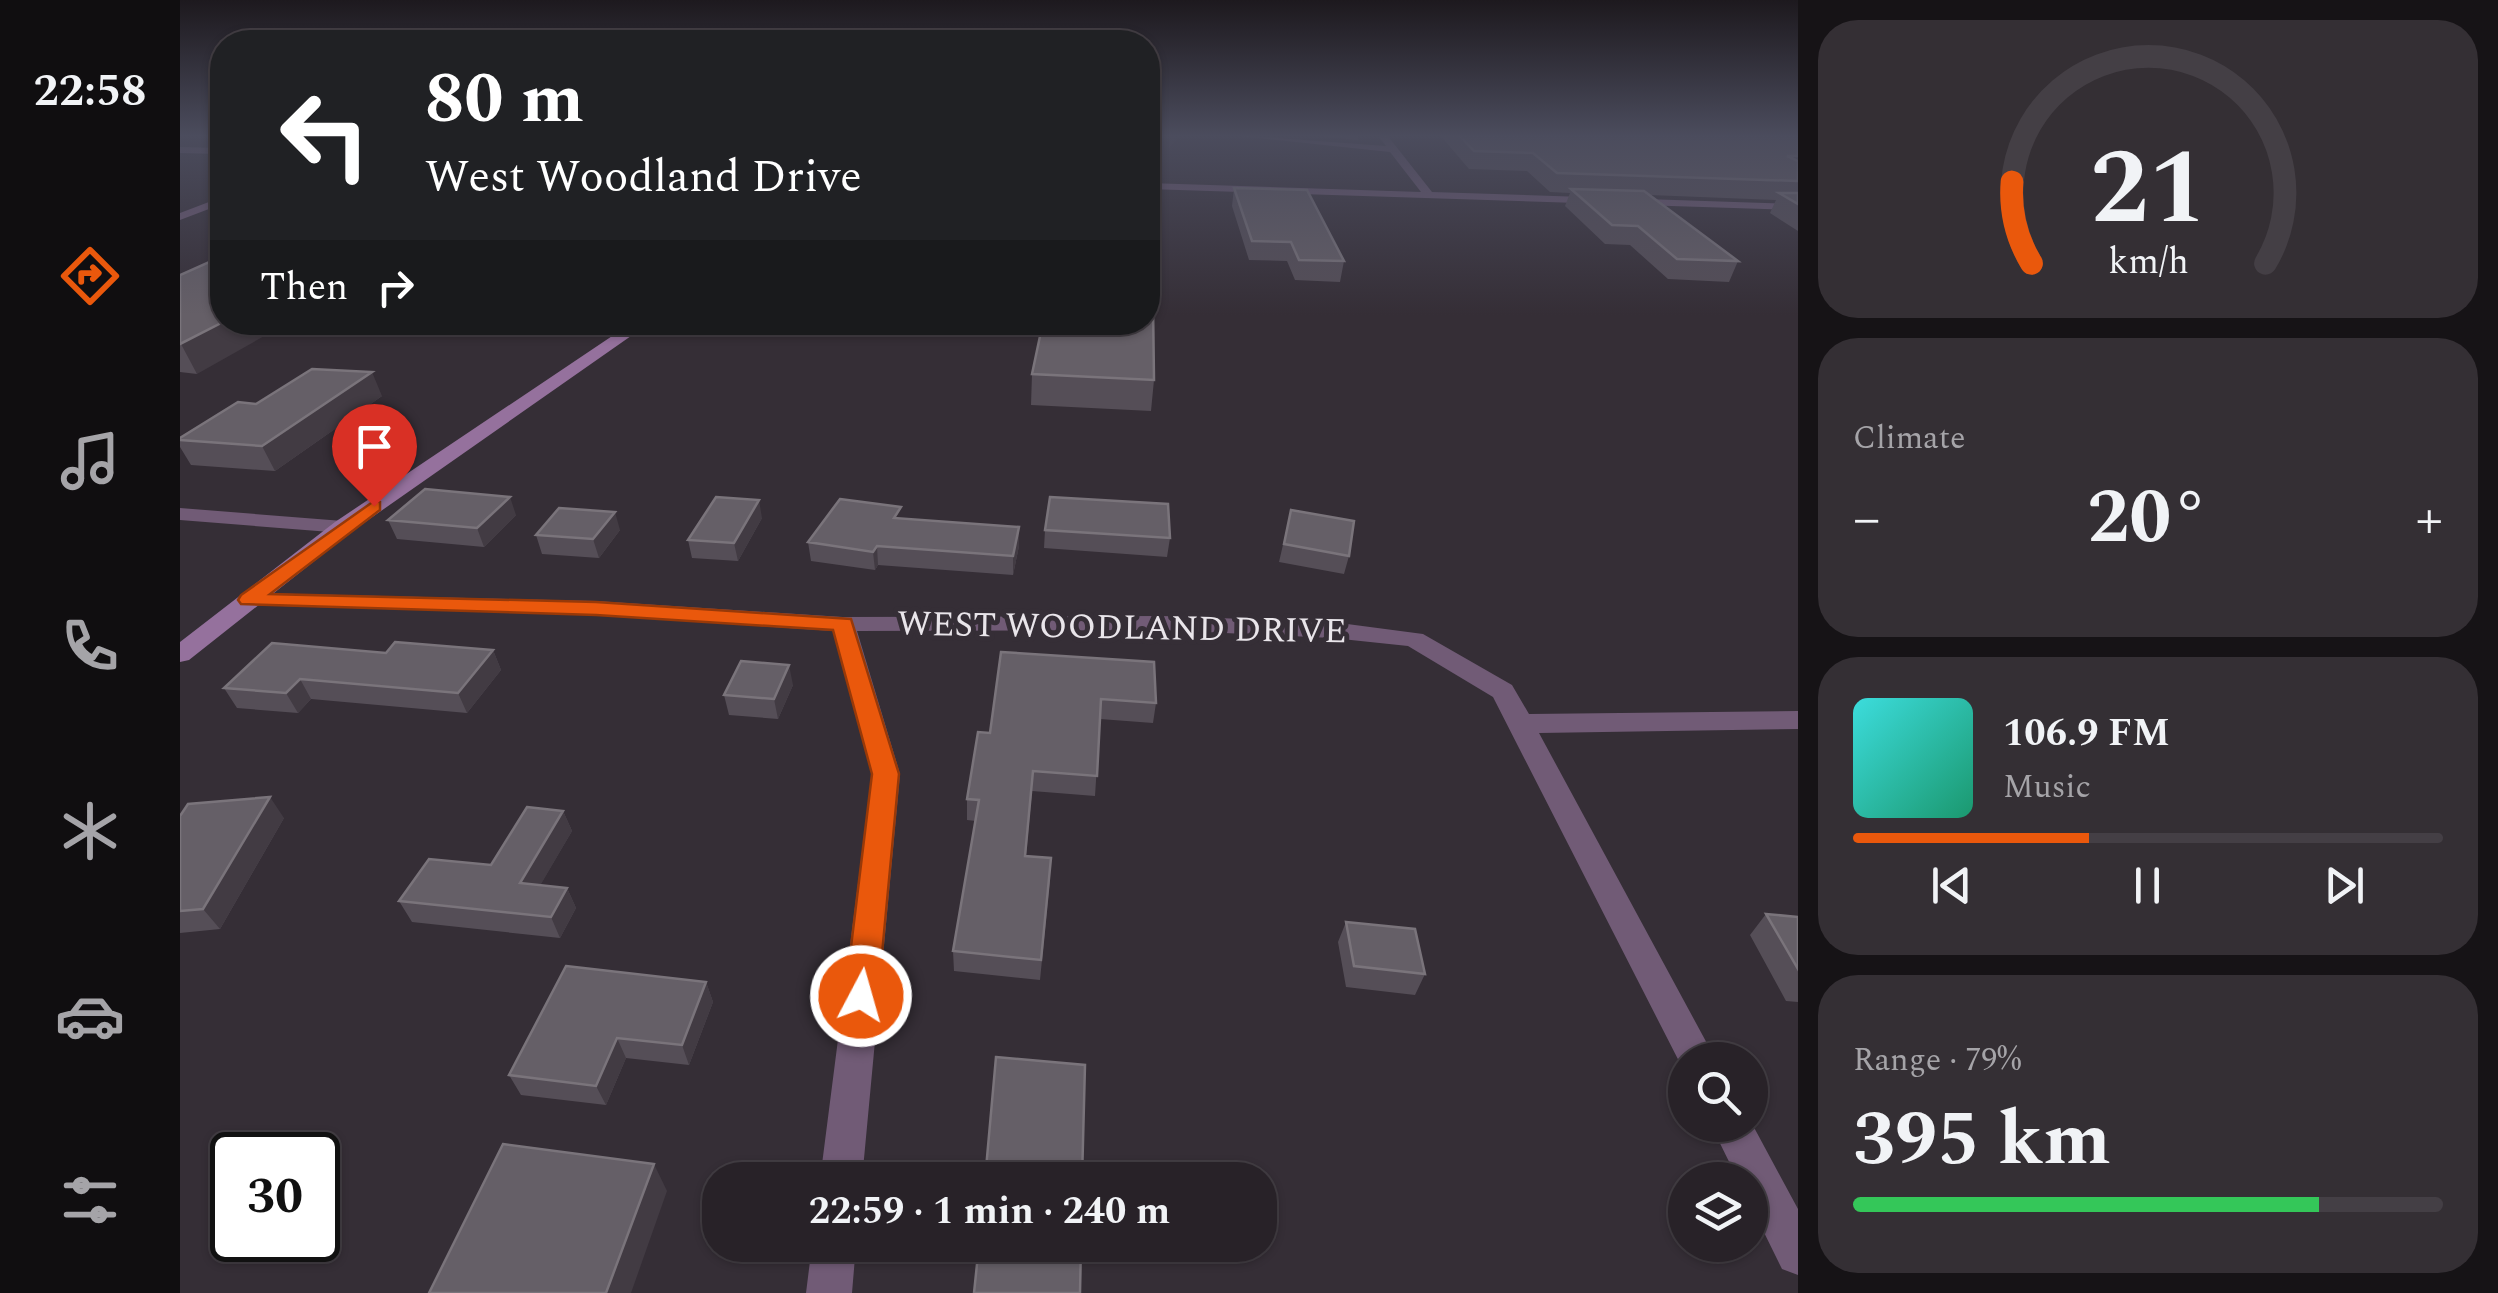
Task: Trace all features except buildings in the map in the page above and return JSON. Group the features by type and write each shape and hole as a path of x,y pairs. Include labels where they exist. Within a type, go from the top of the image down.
{"street":[{"path":"1373,194 1399,194"},
{"path":"1481,194 1798,208"},
{"path":"180,218 210,205"},
{"path":"180,218 208,220"},
{"path":"180,654 343,527 625,335"},
{"path":"180,514 343,527"},
{"name":"WEST WOODLAND DRIVE","path":"249,600 596,608 843,624 1162,623 1332,630 1414,638 1503,690 1689,1042"},
{"path":"843,624 886,774 843,1162"},
{"path":"1521,724 1798,720"},
{"path":"1740,1142 1798,1253"},
{"path":"829,1293 832,1262"}],"route":[{"path":"374,506 249,600 596,608 843,624 886,774 861,996"}]}
